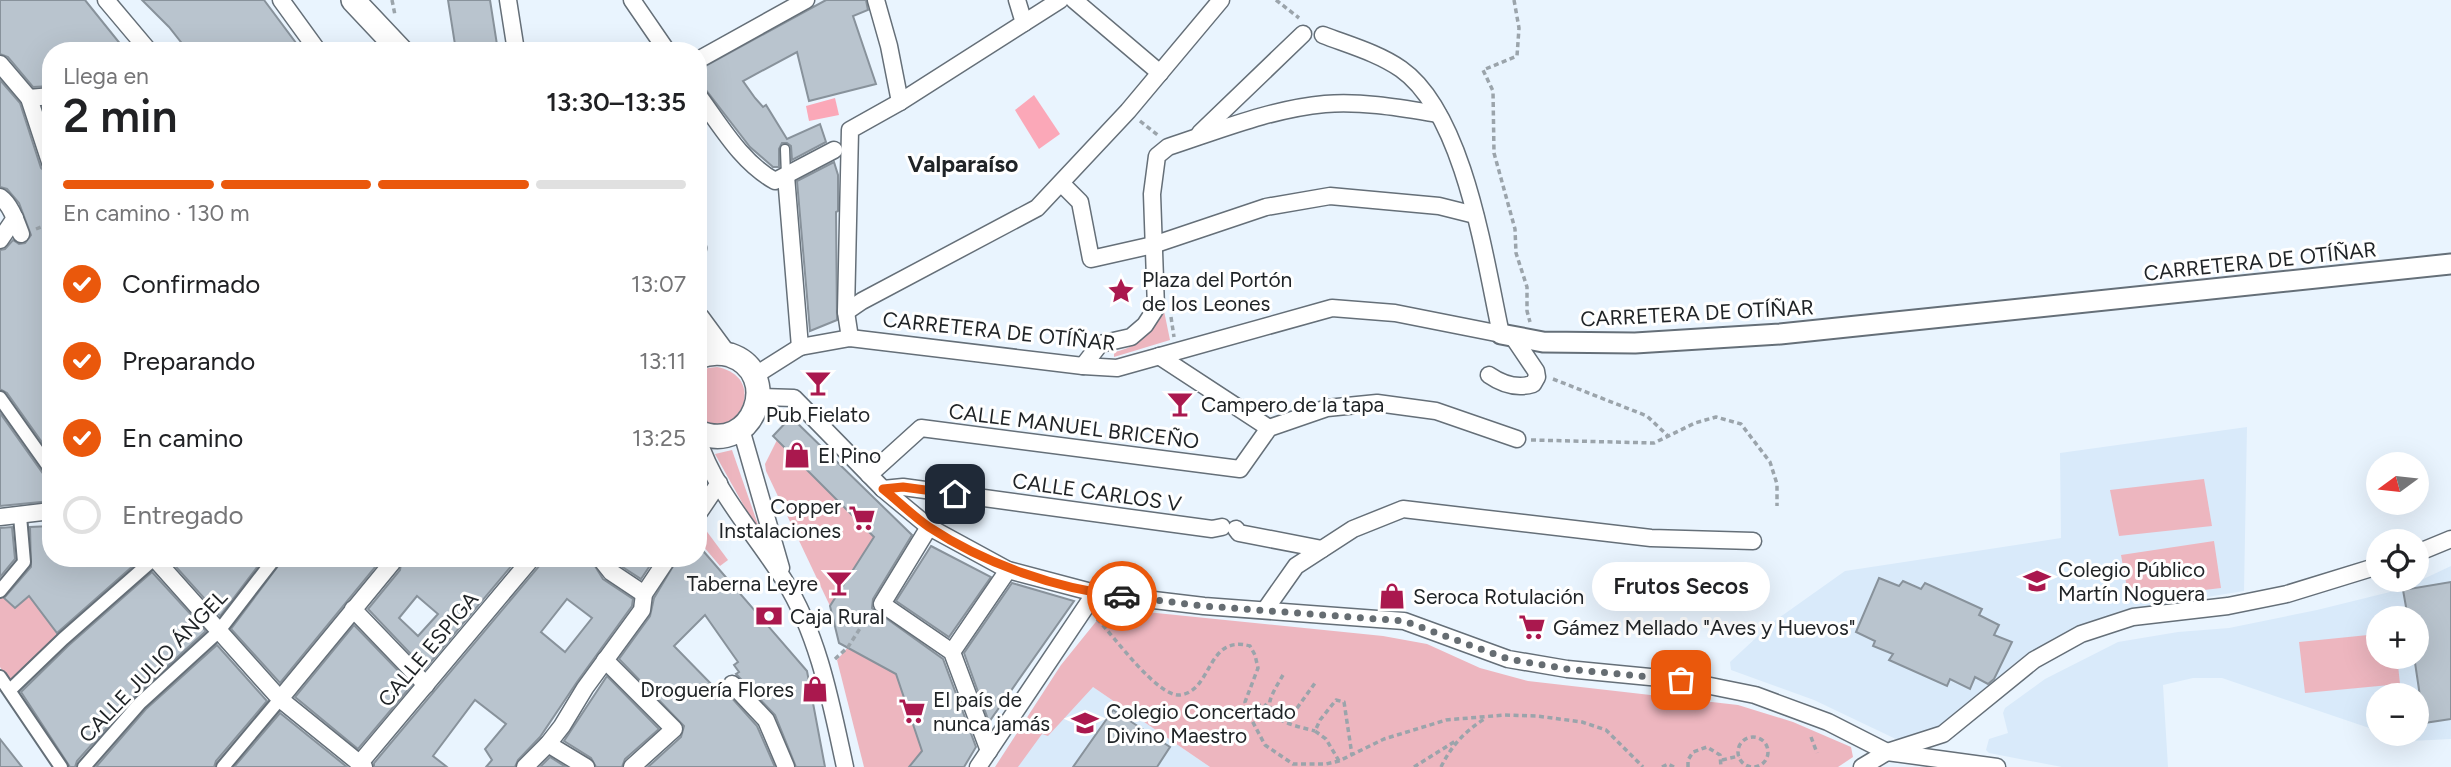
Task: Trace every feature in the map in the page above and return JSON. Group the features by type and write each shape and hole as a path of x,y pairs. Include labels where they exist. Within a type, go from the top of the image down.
{"main road":[{"path":"352,0 375,42"},
{"path":"352,0 392,42"},
{"path":"707,331 723,353"},
{"path":"707,355 723,353 741,361 756,387 753,415 741,429 723,436 707,434"}],"street":[{"path":"106,0 141,42"},
{"path":"281,0 311,42"},
{"path":"508,0 515,42"},
{"path":"707,55 806,0"},
{"path":"876,0 889,46 900,102"},
{"path":"1017,0 1024,23"},
{"path":"850,338 846,312 850,130 900,102 1060,0"},
{"path":"1074,0 1160,73"},
{"path":"846,312 1037,208 1128,111 1222,0"},
{"path":"639,2 662,42"},
{"path":"1196,138 1303,27"},
{"path":"1323,35 1367,51 1401,70 1424,91 1438,114 1458,159 1507,336 1536,370 1537,377 1533,384 1513,386 1489,375"},
{"path":"0,64 29,98 42,138"},
{"path":"29,98 42,97"},
{"path":"1083,366 1100,344 1131,337 1145,326 1156,308 1152,194 1157,156 1168,147 1266,114 1325,104 1392,106 1438,114"},
{"path":"707,108 737,150 760,173 775,181 834,150"},
{"path":"786,176 800,347"},
{"path":"1062,184 1080,201 1091,259 1153,245 1266,207 1330,196 1439,206 1475,215"},
{"path":"0,197 5,201 18,226 0,240"},
{"name":"CARRETERA DE OTÍÑAR","path":"756,387 800,347 850,338 1116,368 1332,307 1395,313 1535,341 1635,343 1780,334 2451,264"},
{"path":"1159,356 1269,428 1327,408 1377,403 1436,411 1517,439"},
{"path":"756,387 793,398 883,489 929,527 1008,570 1095,593 1404,621 1508,659 1567,669 1681,680 1731,689 1791,707 1887,751 1997,767"},
{"path":"0,398 42,457"},
{"name":"CALLE MANUEL BRICEÑO","path":"869,475 921,428 1240,469 1269,428"},
{"path":"741,429 785,581"},
{"path":"707,457 719,483 785,581 801,613 823,671 845,767"},
{"path":"707,501 719,483"},
{"name":"CALLE CARLOS V","path":"883,489 903,487 1212,529 1229,528 1239,533 1322,550"},
{"path":"1265,610 1296,566 1353,529 1403,509 1651,538 1753,541"},
{"path":"0,517 42,512"},
{"path":"0,591 24,562 20,516"},
{"path":"929,527 882,604 952,652 989,751"},
{"path":"2429,548 2451,539"},
{"path":"10,690 145,567"},
{"path":"161,567 280,699 360,766"},
{"name":"CALLE JULIO ÁNGEL","path":"84,767 140,703 218,632 268,567"},
{"path":"223,767 389,567"},
{"name":"CALLE ESPIGA","path":"360,766 524,567"},
{"path":"607,567 644,594"},
{"path":"524,767 548,744 642,610 644,594 662,567"},
{"path":"952,652 1008,570"},
{"path":"1862,767 1887,751 1943,734 2034,660 2081,634 2133,617 2228,606 2287,594 2366,570"},
{"path":"978,767 1095,593"},
{"path":"353,609 426,685"},
{"path":"606,660 674,729 632,767"},
{"path":"0,677 61,767"},
{"path":"732,684 766,720 786,767"},
{"path":"548,744 586,767"}],"lane":[{"path":"785,149 786,176"}],"path":[{"path":"1276,0 1303,27"},
{"path":"1514,0 1519,28 1517,56 1483,70 1493,91 1494,153 1515,229 1517,253 1527,287 1527,311 1535,341"},
{"path":"1128,111 1163,139"},
{"path":"1537,377 1559,380 1647,416 1668,436"},
{"path":"1517,439 1654,443 1695,423 1716,418 1741,424 1770,461 1777,484 1777,506"},
{"path":"835,659 848,647 874,608"},
{"path":"1094,615 1155,685 1168,694 1181,695 1193,689 1219,652 1228,646 1240,643 1250,646 1258,668 1245,702 1265,745 1294,766 1339,761 1374,743 1425,725 1446,720 1504,715 1582,722 1606,730 1643,767"},
{"path":"1271,710 1270,701 1283,675"},
{"path":"1287,722 1315,683"},
{"path":"1315,732 1332,703 1341,700 1344,702 1352,755"},
{"path":"1248,710 1264,705 1277,718 1315,732 1326,739 1339,761"},
{"path":"1414,767 1488,718"},
{"path":"1811,737 1817,753"},
{"path":"1441,767 1448,753 1461,738"},
{"path":"1759,738 1766,744 1768,754 1759,766 1745,764 1739,756 1739,747 1745,739 1759,738"},
{"path":"1688,767 1690,756 1702,747 1712,748 1721,760 1721,767"},
{"path":"1721,760 1739,756"},
{"path":"1662,767 1668,764 1674,767"}],"shaded area":[{"path":"1034,95 1060,134 1039,149 1015,110"},
{"path":"835,98 839,115 809,121 806,106"},
{"path":"42,101 42,129 33,102"},
{"path":"1163,306 1170,340 1114,357 1114,352 1132,346 1145,336"},
{"path":"717,367 733,373 742,383 745,395 742,407 735,417 725,423 707,422 708,368"},
{"name":"Colegio Público Martín Noguera","path":"2247,427 2244,591 2120,611 2054,638 2012,666 1991,689 1942,728 1900,741 1814,700 1731,670 1730,662 1773,622 1845,571 2061,538 2060,453"},
{"path":"777,440 875,537 830,606 766,471 765,464"},
{"path":"732,450 764,542 715,454"},
{"path":"2204,479 2212,526 2119,536 2110,490"},
{"path":"707,532 728,560 720,566 707,551"},
{"path":"2214,541 2221,588 2129,599 2121,555"},
{"path":"2451,566 2451,739 2429,740 2429,683 2366,683 2366,727 2222,678 2193,678 2163,685 2168,767 2062,767 1989,753 1986,750 1989,739 2008,733 2003,713 2005,708 2045,679 2118,642 2178,632 2229,628 2390,592 2429,592 2429,576"},
{"path":"2,596 15,607 29,596 60,637 11,685 0,667"},
{"path":"1107,608 1383,636 1427,644 1480,668 1528,681 1738,705 1793,722 1851,747 1853,757 1838,767 1210,767 1093,687 1048,736 1042,734 1018,767 995,767 1061,665"},
{"path":"2366,635 2366,669 2398,669 2400,683 2366,683 2366,687 2305,693 2299,642"},
{"path":"848,647 896,674 922,751 909,767 864,767 837,660"},
{"name":"Colegio Concertado Divino Maestro","path":"1061,665 1210,767 995,767"}],"building":[{"path":"0,0 85,0 119,42 42,42 42,86 33,87 8,57 0,54"},
{"path":"142,0 264,0 295,42 181,42"},
{"path":"448,0 490,0 497,42 455,42"},
{"path":"826,0 866,0 868,10 853,16 876,84 809,101 797,52 743,81 763,107 766,105 787,139 820,124 826,142 792,160 791,146 782,143 779,149 779,167 773,167 750,147 707,91 707,65"},
{"path":"0,80 20,103 42,169 42,442 7,393 0,389 0,250 5,249 13,240 19,244 25,243 31,235 19,203 7,189 0,187"},
{"path":"834,162 838,175 837,320 810,331 797,181"},
{"path":"0,413 42,472 42,502 0,506"},
{"path":"791,417 912,535 873,599 872,608 943,659 976,747 964,767 909,767 922,751 896,674 839,643 830,606 874,537 773,436"},
{"path":"42,526 42,567 132,567 57,633 29,596 15,608 4,598 31,567 30,527"},
{"path":"12,527 15,559 0,577 0,528"},
{"path":"931,546 991,577 949,637 896,601"},
{"path":"707,555 807,671 825,767 796,767 775,715 736,674 739,672 734,665 738,662 705,615 674,646 718,691 722,687 757,726 775,767 648,767 681,737 684,726 619,659 650,616 654,598 673,567 707,567"},
{"path":"176,567 257,567 220,616"},
{"path":"277,567 375,567 280,683 231,629"},
{"path":"400,567 510,567 425,669 368,609","holes":["417,596 438,614 418,636 399,618"]},
{"path":"538,567 596,567 603,579 633,599 632,606 540,737 518,760 515,767 486,767 492,760 485,749 506,724 475,700 433,756 447,767 374,767 374,763","holes":["567,599 592,618 565,652 541,632"]},
{"path":"623,567 649,567 641,579"},
{"path":"152,572 206,631 134,697 77,761 75,767 70,767 21,692 69,645"},
{"path":"1879,578 1899,586 1903,581 1921,589 1925,583 1982,609 1979,615 1999,625 1994,635 2012,642 1994,679 1988,684 1975,677 1970,689 1950,679 1947,686 1889,660 1893,654 1873,646 1875,641 1856,632"},
{"path":"2451,582 2451,719 2429,722 2429,683 2418,683 2416,669 2429,669 2429,606 2406,606 2403,592 2429,592 2429,586"},
{"path":"1012,583 1074,601 989,722 964,653"},
{"path":"354,625 412,685 358,749 295,697"},
{"path":"217,645 267,701 216,761 214,767 96,767 146,709"},
{"path":"607,676 659,729 625,759 622,767 596,767 591,758 564,741"},
{"path":"1113,710 1170,747 1157,767 1073,767"},
{"path":"280,713 347,767 234,767"},
{"path":"0,739 22,767 0,767"},
{"path":"550,757 566,767 540,767"}],"way so far":[{"path":"1122,596 1204,606 1404,621 1508,659 1567,669 1681,680"}],"place":[{"name":"Plaza del Portón de los Leones","path":"1121,291"},
{"name":"Pub Fielato","path":"818,383"},
{"name":"Campero de la tapa","path":"1180,404"},
{"name":"El Pino","path":"797,455"},
{"name":"Copper Instalaciones","path":"862,518"},
{"name":"Colegio Público Martín Noguera","path":"2037,581"},
{"name":"Taberna Leyre","path":"839,583"},
{"name":"Seroca Rotulación","path":"1392,596"},
{"name":"Caja Rural","path":"769,616"},
{"name":"Gámez Mellado \"Aves y Huevos\"","path":"1532,627"},
{"name":"Frutos Secos","path":"1681,680"},
{"name":"Droguería Flores","path":"815,689"},
{"name":"El país de nunca jamás","path":"912,711"},
{"name":"Colegio Concertado Divino Maestro","path":"1085,723"}],"district":[{"name":"Valparaíso","path":"963,164"}],"route":[{"path":"955,494 903,487 883,489 929,527 1008,570 1095,593 1122,596"}]}
